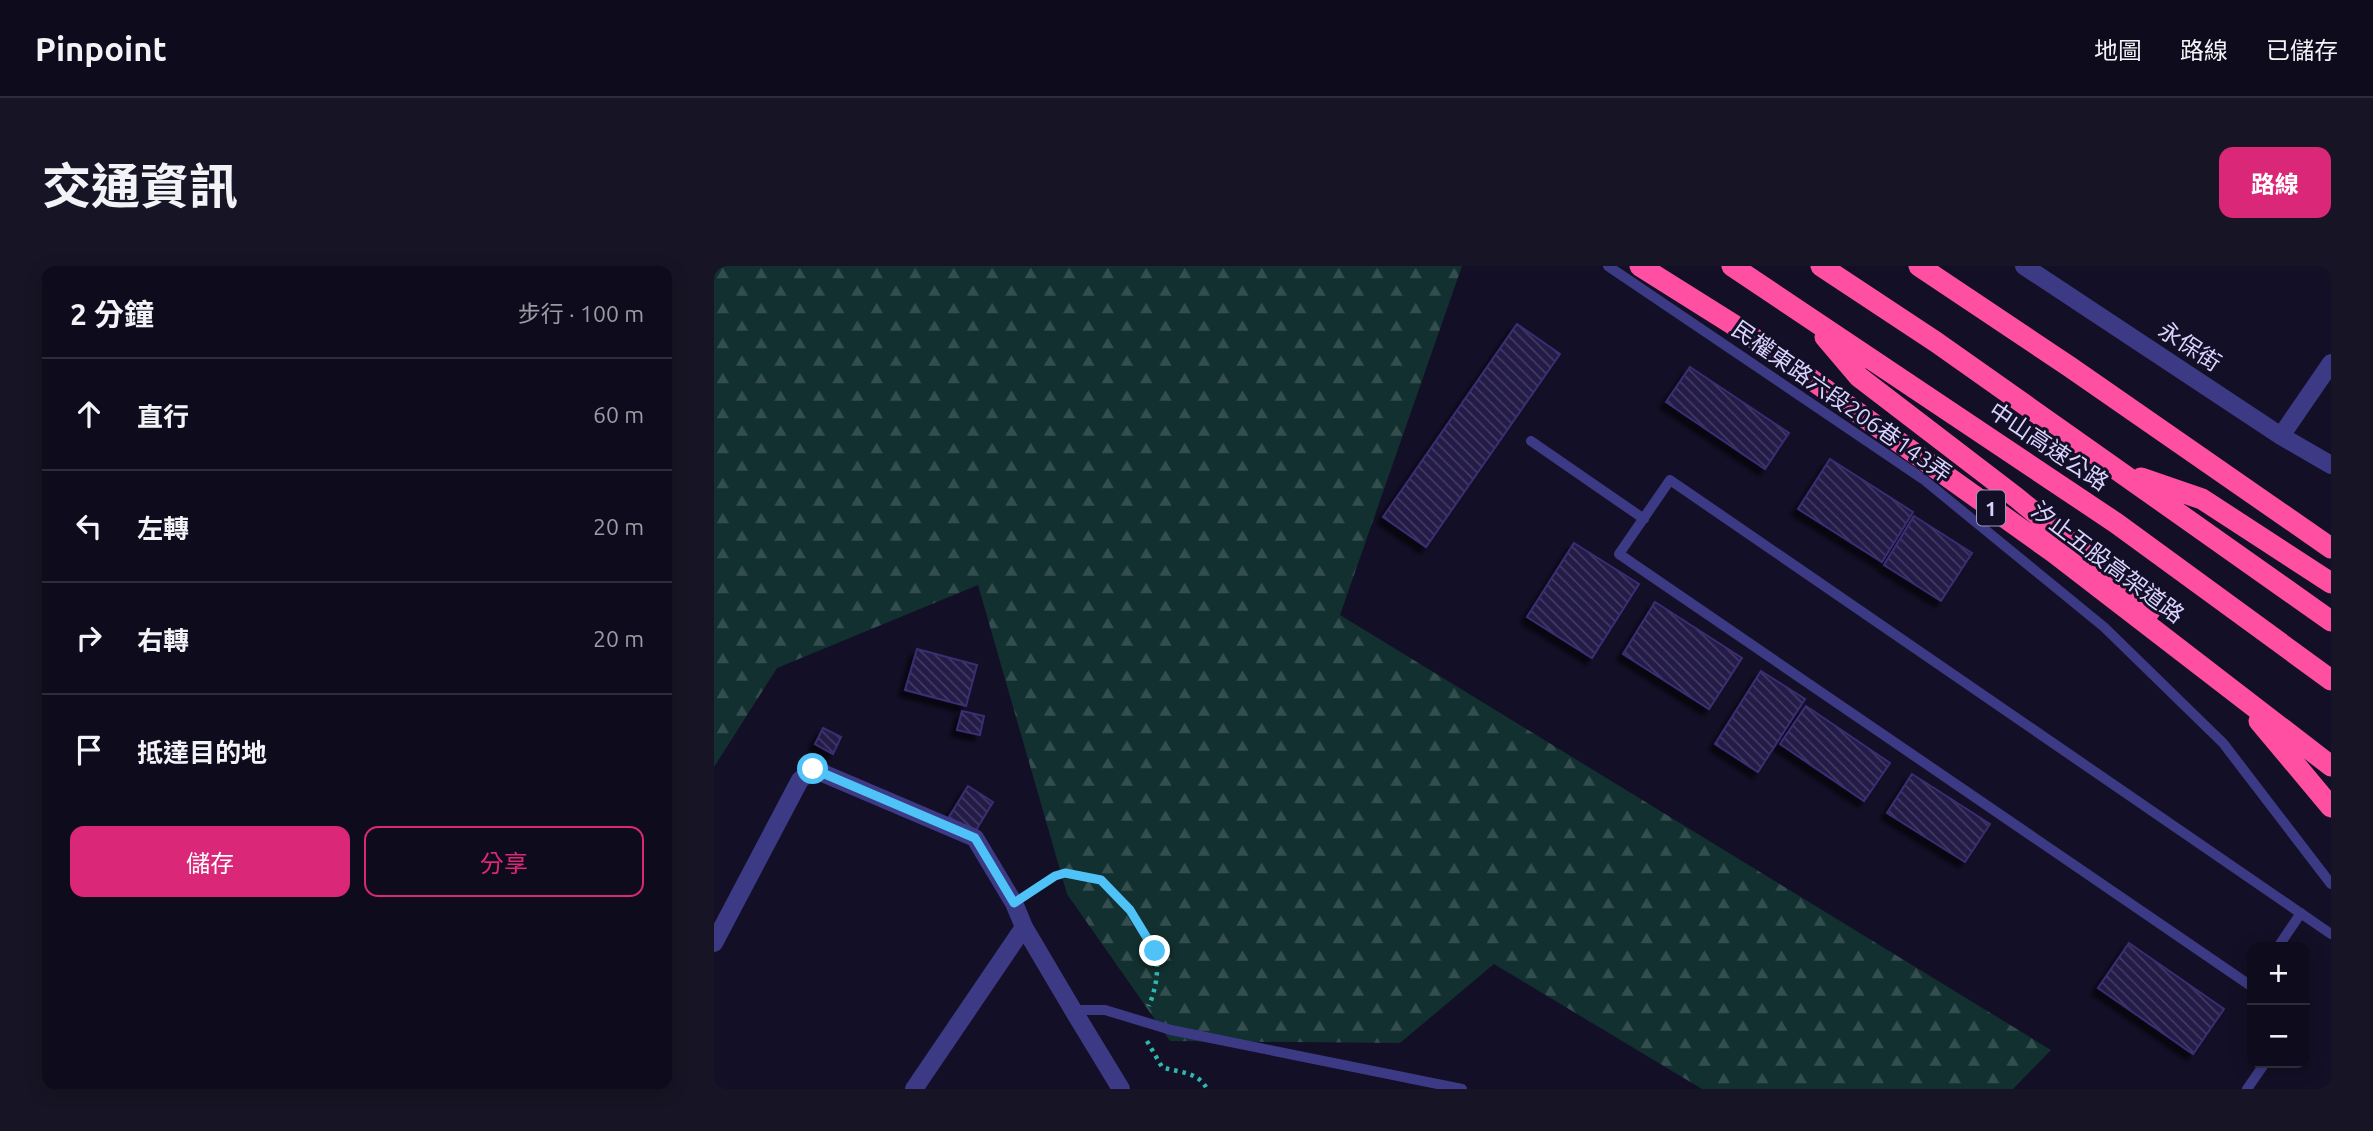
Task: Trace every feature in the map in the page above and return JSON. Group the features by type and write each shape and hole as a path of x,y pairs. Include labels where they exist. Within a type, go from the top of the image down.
{"highway":[{"name":"汐止五股高架道路","path":"1640,266 1745,332 2053,552 2331,766"},
{"name":"中山高速公路","path":"1732,266 2116,523 2331,680"},
{"name":"中山高速公路","path":"1821,266 1936,342 2331,621"},
{"path":"1919,266 2331,548"},
{"path":"1808,316 1859,377 2017,498 2131,592 2249,710 2331,807"},
{"path":"2116,468 2202,499 2331,583"}],"street":[{"name":"永保街","path":"2024,266 2281,436 2331,465"},
{"path":"2281,436 2331,363"},
{"path":"714,943 800,780 813,769 975,838 1014,903 1024,927 1121,1089"},
{"path":"914,1089 1024,927"}],"lane":[{"name":"民權東路六段206巷143弄","path":"1608,266 1923,479 2104,627 2223,743 2331,884"},
{"path":"1531,441 1644,519"},
{"path":"2247,983 1619,554 1670,480 2331,934"},
{"path":"2281,942 2301,913"},
{"path":"1073,1010 1105,1010 1171,1030 1462,1089"},
{"path":"2247,1089 2262,1068"}],"path":[{"path":"1014,903 1055,876 1074,874 1101,880 1130,910 1155,951 1155,990 1141,1030 1155,1059 1162,1067 1188,1073 1207,1089"}],"green space":[{"path":"714,266 1462,266 1340,615 2051,1050 2013,1089 1702,1089 1494,964 1400,1043 1170,1041 1067,894 978,585 777,668 714,767"}],"building":[{"path":"1517,324 1560,354 1426,547 1383,517"},
{"path":"1690,367 1789,433 1765,469 1666,402"},
{"path":"1830,459 1913,512 1882,562 1798,509"},
{"path":"1914,516 1972,553 1941,601 1884,565"},
{"path":"1574,543 1639,584 1592,658 1527,617"},
{"path":"1655,602 1742,658 1709,709 1623,654"},
{"path":"917,649 977,665 966,706 905,690"},
{"path":"1761,671 1805,699 1758,772 1715,744"},
{"path":"1806,706 1890,763 1864,801 1780,744"},
{"path":"962,711 984,716 980,735 957,730"},
{"path":"823,728 841,737 833,754 815,744"},
{"path":"1912,774 1990,824 1965,862 1887,813"},
{"path":"968,786 993,802 975,832 949,817"},
{"path":"2129,943 2224,1009 2193,1054 2098,988"}],"route":[{"path":"813,769 975,838 1014,903 1055,876 1065,873 1101,880 1130,910 1155,951"}]}
